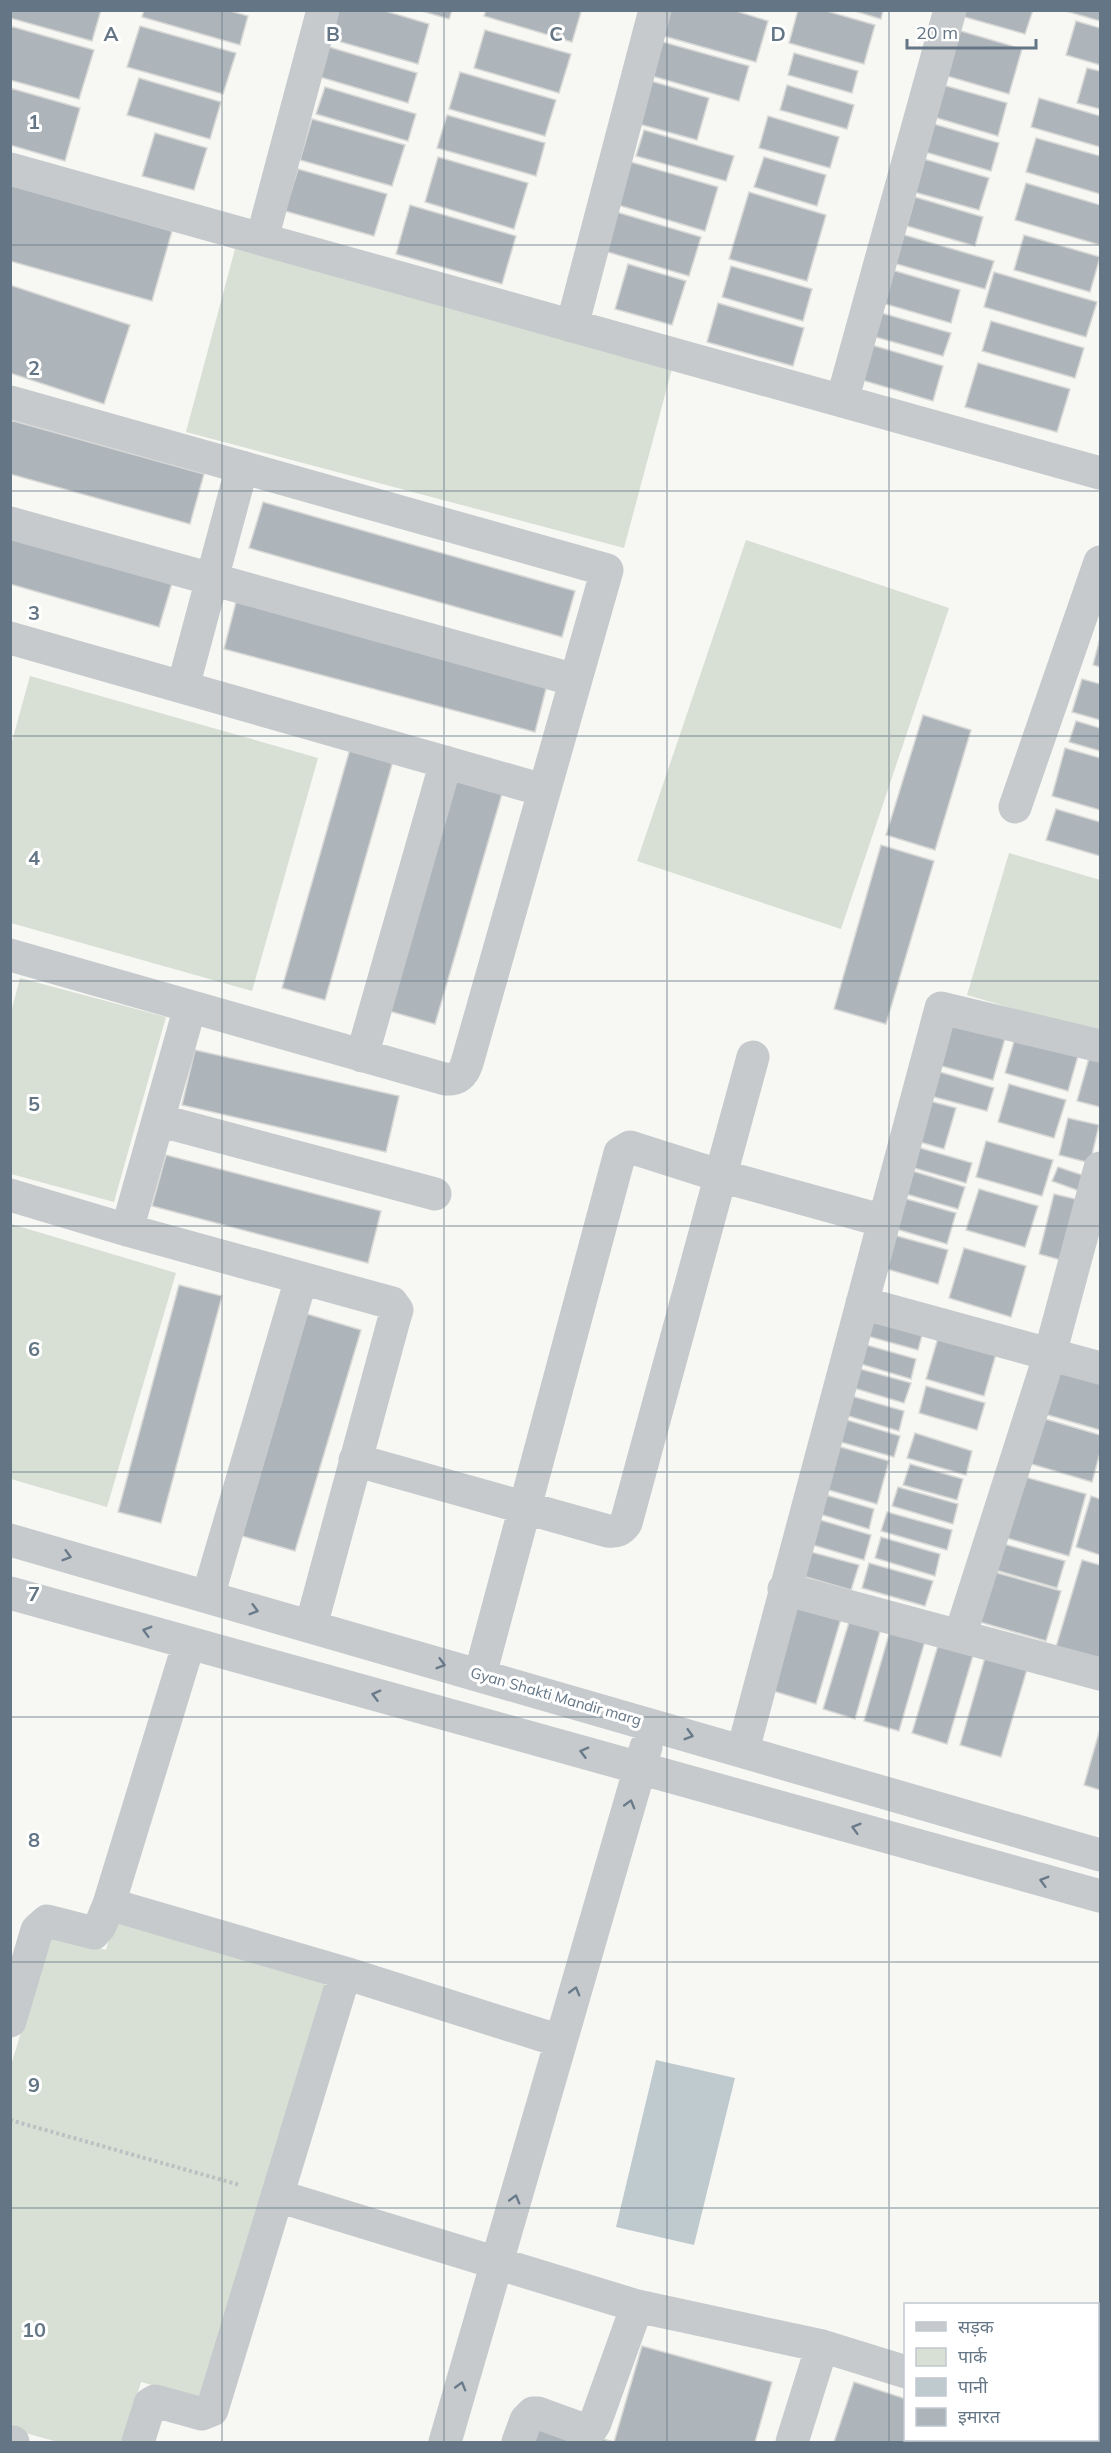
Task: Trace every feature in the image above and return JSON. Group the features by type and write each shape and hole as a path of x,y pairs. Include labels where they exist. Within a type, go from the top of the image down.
{"street":[{"path":"262,239 323,10"},
{"path":"572,326 655,10"},
{"path":"842,401 950,10"},
{"path":"10,169 1101,473"},
{"path":"10,402 608,570 543,790 464,1073 455,1080 362,1056 10,955"},
{"path":"183,687 242,467"},
{"path":"10,523 575,680"},
{"path":"1016,807 1101,562"},
{"path":"10,638 543,790"},
{"path":"362,1056 446,762"},
{"path":"127,1230 190,1007"},
{"path":"743,1750 784,1589 941,1008 1101,1046"},
{"path":"355,1460 608,1531 615,1532 626,1523 753,1057"},
{"path":"158,1120 435,1194"},
{"path":"480,1675 523,1507 620,1153 630,1147 721,1176 884,1221"},
{"path":"960,1636 1050,1354 1101,1168"},
{"path":"10,1195 301,1279 387,1300 397,1310 310,1626"},
{"path":"208,1596 301,1279"},
{"path":"862,1303 1101,1368"},
{"name":"Gyan Shakti Mandir marg","path":"10,1540 1101,1855"},
{"path":"784,1589 1101,1674"},
{"path":"10,1593 1101,1896"},
{"path":"10,2021 37,1930 42,1924 46,1921 94,1933 100,1926 109,1904 189,1643"},
{"path":"445,2442 652,1724"},
{"path":"109,1904 345,1973 560,2041"},
{"path":"138,2442 150,2404 155,2401 202,2414 212,2410 345,1973"},
{"path":"278,2196 636,2306 822,2346 904,2371"},
{"path":"518,2442 526,2420 533,2413 582,2429 592,2428 636,2306"},
{"path":"792,2442 822,2346"}],"path":[{"path":"10,2120 278,2196"}],"green space":[{"path":"235,249 673,365 624,548 186,432"},
{"path":"746,540 949,608 841,929 637,861"},
{"path":"30,676 318,758 252,991 11,923 11,745"},
{"path":"1009,853 1100,880 1100,1034 967,995"},
{"path":"20,978 166,1017 114,1202 11,1174 11,1012"},
{"path":"11,1224 176,1273 107,1507 11,1479"},
{"path":"115,1920 326,1981 203,2399 141,2382 123,2442 58,2442 11,2429 10,2069 50,1934 106,1950"}],"water":[{"path":"656,2060 735,2078 694,2245 616,2227"}],"building":[{"path":"10,10 101,10 92,41 10,18"},
{"path":"144,10 227,10 248,16 240,45 142,17"},
{"path":"327,10 382,10 429,24 418,64 320,36"},
{"path":"418,10 452,10 449,19"},
{"path":"486,10 576,10 581,12 572,42 484,16"},
{"path":"667,10 733,10 768,21 756,62 660,35"},
{"path":"798,10 823,10 875,25 864,64 789,43"},
{"path":"851,10 883,10 881,19"},
{"path":"955,10 1033,10 1025,34 954,14"},
{"path":"1062,10 1100,10 1100,21"},
{"path":"1076,21 1100,28 1100,65 1066,55"},
{"path":"10,26 94,50 79,99 10,80"},
{"path":"140,26 236,53 223,94 127,67"},
{"path":"954,29 1022,49 1009,94 940,74"},
{"path":"485,30 571,54 559,93 474,68"},
{"path":"663,42 749,66 739,101 652,76"},
{"path":"329,47 417,73 408,103 320,77"},
{"path":"794,53 858,71 852,93 788,75"},
{"path":"1087,68 1100,71 1100,109 1077,103"},
{"path":"460,72 556,100 545,136 449,109"},
{"path":"139,78 221,102 210,139 127,115"},
{"path":"651,81 709,98 697,140 639,124"},
{"path":"936,83 1007,103 998,136 927,115"},
{"path":"787,85 854,105 847,129 780,110"},
{"path":"325,87 416,114 408,141 316,114"},
{"path":"10,88 80,108 65,161 10,145"},
{"path":"1039,98 1100,116 1100,147 1031,127"},
{"path":"447,115 545,143 536,176 437,148"},
{"path":"768,116 839,137 830,168 759,148"},
{"path":"312,119 405,145 392,186 300,160"},
{"path":"934,124 999,143 991,171 925,152"},
{"path":"644,130 734,156 726,181 636,156"},
{"path":"155,133 207,148 194,190 142,176"},
{"path":"1036,138 1100,156 1100,194 1026,172"},
{"path":"438,157 528,183 514,229 425,202"},
{"path":"764,157 826,175 817,206 754,187"},
{"path":"924,159 989,178 979,210 914,192"},
{"path":"631,162 718,187 705,231 618,205"},
{"path":"298,169 387,194 374,236 285,211"},
{"path":"1026,183 1100,205 1100,245 1015,220"},
{"path":"10,185 172,231 152,301 10,261"},
{"path":"749,192 826,215 807,281 729,259"},
{"path":"915,197 983,217 975,246 907,226"},
{"path":"410,205 516,236 502,284 396,254"},
{"path":"613,211 701,237 689,276 601,250"},
{"path":"901,234 994,261 985,289 893,263"},
{"path":"1024,235 1100,257 1090,292 1014,270"},
{"path":"628,264 686,281 672,325 615,309"},
{"path":"731,266 812,289 803,321 722,297"},
{"path":"892,270 960,290 951,323 882,303"},
{"path":"994,272 1097,302 1086,337 984,307"},
{"path":"10,285 130,325 104,404 10,373"},
{"path":"718,303 804,328 793,366 707,342"},
{"path":"878,312 951,333 943,356 872,336"},
{"path":"991,321 1084,348 1075,378 982,351"},
{"path":"865,343 943,366 933,401 855,378"},
{"path":"978,363 1070,389 1057,432 965,407"},
{"path":"10,420 204,474 190,524 10,474"},
{"path":"263,502 575,591 562,637 249,548"},
{"path":"10,536 172,583 159,627 10,584"},
{"path":"236,602 547,685 535,732 224,649"},
{"path":"1100,638 1100,667 1093,665"},
{"path":"1082,679 1100,684 1100,720 1072,712"},
{"path":"923,715 971,730 935,850 886,835"},
{"path":"1076,721 1100,728 1100,751 1069,742"},
{"path":"1065,748 1100,758 1100,810 1052,796"},
{"path":"350,749 393,761 325,1000 282,988"},
{"path":"452,772 504,787 435,1024 382,1009"},
{"path":"1056,809 1100,822 1100,856 1046,840"},
{"path":"881,845 934,861 886,1024 834,1009"},
{"path":"947,1018 1006,1035 993,1080 934,1064"},
{"path":"1015,1038 1078,1056 1068,1091 1005,1073"},
{"path":"195,1050 399,1096 386,1152 182,1105"},
{"path":"1089,1058 1100,1061 1100,1107 1077,1101"},
{"path":"930,1069 994,1088 987,1111 923,1094"},
{"path":"1009,1084 1066,1100 1054,1138 998,1122"},
{"path":"922,1099 956,1108 944,1149 910,1139"},
{"path":"1068,1118 1099,1125 1090,1163 1059,1155"},
{"path":"986,1141 1053,1160 1042,1196 976,1177"},
{"path":"910,1145 972,1163 966,1183 904,1165"},
{"path":"166,1155 381,1211 368,1263 152,1206"},
{"path":"1058,1167 1091,1178 1085,1193 1052,1181"},
{"path":"906,1169 965,1187 958,1209 899,1192"},
{"path":"979,1189 1038,1206 1025,1247 966,1230"},
{"path":"1054,1194 1084,1201 1068,1262 1039,1254"},
{"path":"896,1196 956,1213 947,1244 886,1226"},
{"path":"886,1233 948,1250 938,1284 877,1266"},
{"path":"964,1248 1026,1266 1011,1317 949,1298"},
{"path":"179,1285 222,1296 161,1523 118,1512"},
{"path":"874,1313 924,1328 918,1350 867,1336"},
{"path":"307,1314 361,1330 295,1551 242,1536"},
{"path":"938,1338 996,1354 984,1396 926,1379"},
{"path":"856,1342 916,1359 911,1379 851,1361"},
{"path":"1055,1365 1100,1378 1100,1430 1041,1413"},
{"path":"853,1367 911,1383 904,1403 847,1386"},
{"path":"926,1386 985,1403 977,1430 919,1413"},
{"path":"841,1393 904,1411 899,1431 835,1412"},
{"path":"837,1417 900,1436 894,1457 830,1439"},
{"path":"1042,1418 1100,1435 1100,1453 1092,1482 1028,1463"},
{"path":"915,1433 972,1451 966,1475 907,1458"},
{"path":"827,1443 889,1461 877,1504 815,1486"},
{"path":"910,1464 963,1479 957,1500 903,1485"},
{"path":"1025,1477 1086,1494 1069,1556 1007,1538"},
{"path":"898,1487 958,1504 953,1524 892,1506"},
{"path":"819,1493 874,1509 869,1529 813,1512"},
{"path":"1091,1496 1100,1499 1100,1555 1076,1547"},
{"path":"887,1512 952,1530 947,1550 881,1531"},
{"path":"810,1517 871,1535 864,1560 803,1542"},
{"path":"881,1537 940,1554 935,1576 875,1558"},
{"path":"1000,1543 1065,1561 1057,1588 992,1569"},
{"path":"800,1549 859,1565 851,1590 792,1573"},
{"path":"1082,1560 1100,1565 1100,1659 1056,1647"},
{"path":"869,1563 933,1581 925,1606 862,1588"},
{"path":"994,1572 1061,1591 1046,1641 980,1622"},
{"path":"795,1602 842,1615 816,1704 770,1690"},
{"path":"850,1619 881,1628 855,1719 823,1709"},
{"path":"890,1631 925,1641 899,1731 864,1721"},
{"path":"939,1642 974,1652 947,1744 912,1733"},
{"path":"986,1654 1028,1666 1001,1757 960,1745"},
{"path":"1100,1729 1100,1790 1084,1785"},
{"path":"642,2346 772,2382 755,2442 614,2442"},
{"path":"854,2382 904,2398 904,2441 982,2441 981,2442 834,2442"},
{"path":"536,2421 614,2442 529,2442"}]}
